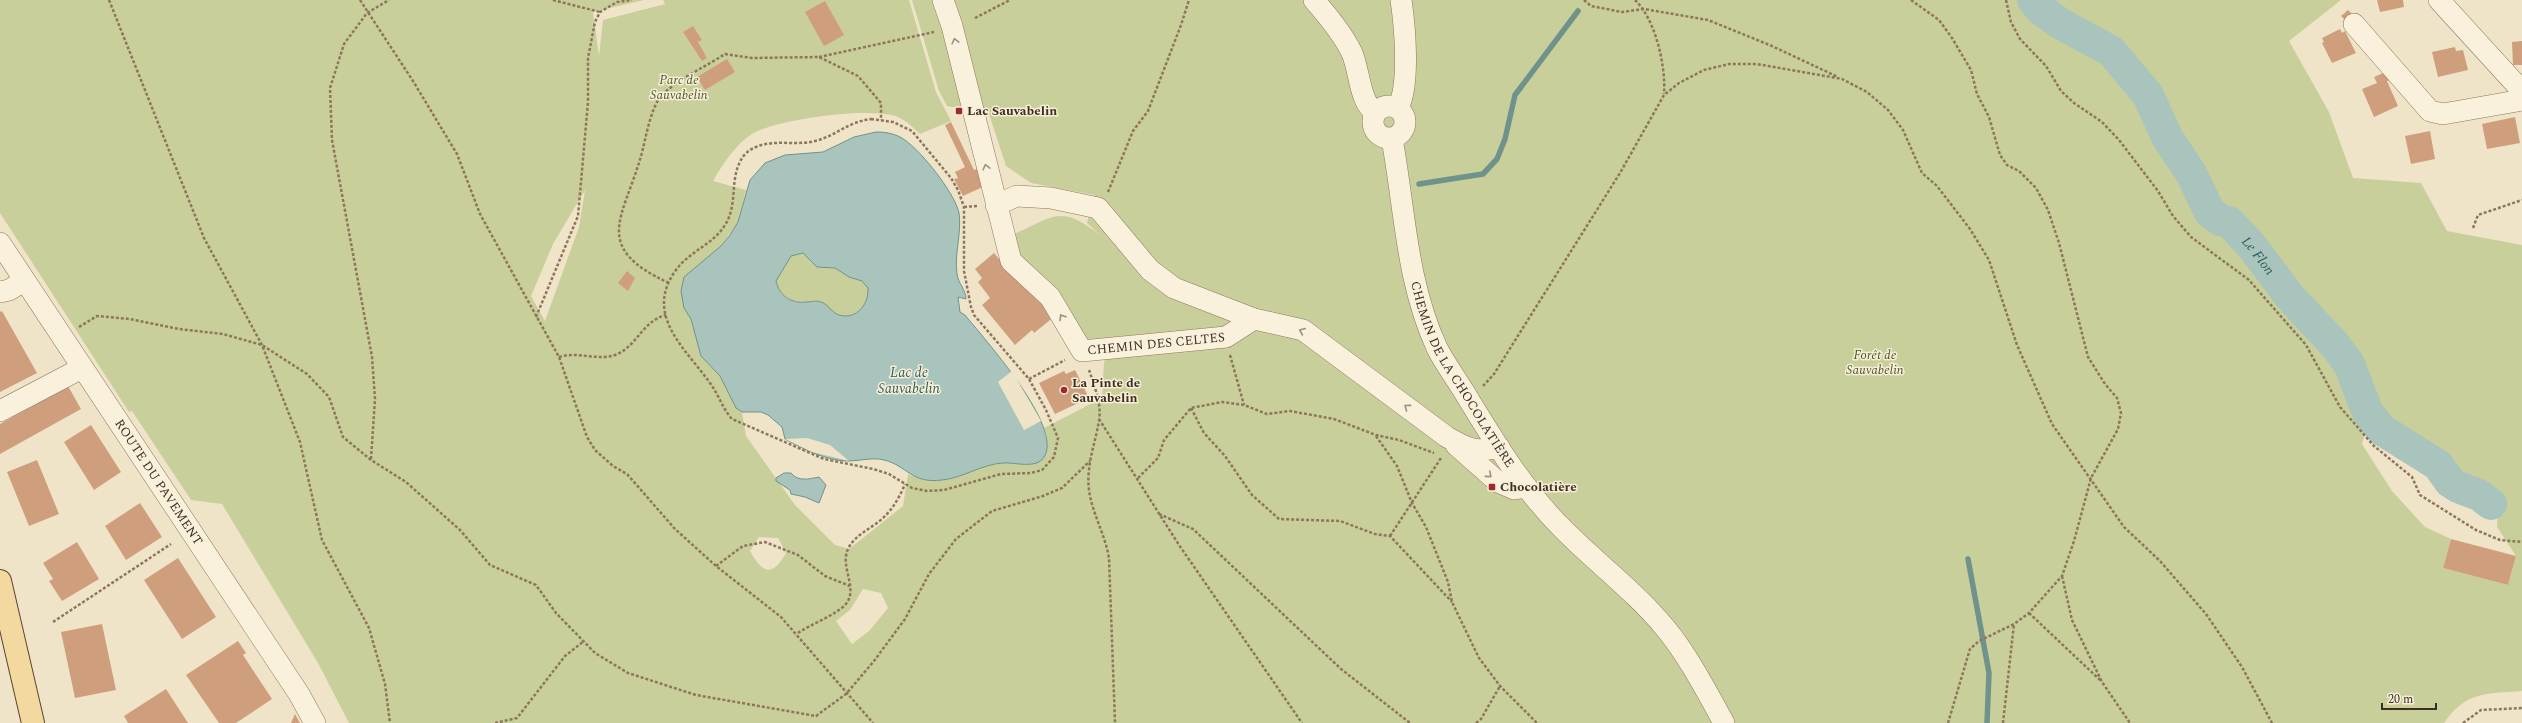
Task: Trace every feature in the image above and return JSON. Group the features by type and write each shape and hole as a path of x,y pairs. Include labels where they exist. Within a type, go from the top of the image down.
{"main road":[{"path":"0,581 33,723"}],"street":[{"name":"CHEMIN DES CELTES","path":"943,0 952,26 1011,261 1050,297 1082,351 1226,337 1254,319"},
{"path":"1314,0 1330,19 1351,52 1367,107 1375,113"},
{"path":"1398,108 1402,100 1404,71 1401,0"},
{"path":"2439,0 2522,91"},
{"path":"2354,24 2430,111 2443,114 2522,100"},
{"path":"1390,106 1398,108 1402,113 1405,125 1402,131 1392,138 1382,138 1375,132 1372,122 1375,113 1381,107 1390,106"},
{"name":"CHEMIN DE LA CHOCOLATIÈRE","path":"1392,138 1399,174 1407,249 1413,276 1437,348 1468,399 1526,487 1561,527 1619,579 1666,629 1724,723"},
{"path":"996,205 1017,196 1051,198 1098,208"},
{"name":"CHEMIN DES CELTES","path":"1098,208 1150,270 1174,288 1254,319 1303,330 1439,430 1469,450 1486,450 1499,447"},
{"name":"ROUTE DU PAVEMENT","path":"0,243 299,694 316,723"},
{"path":"0,292 9,290 24,281"},
{"path":"0,411 82,368"},
{"name":"CHEMIN DES CELTES","path":"1439,430 1498,482 1514,489 1526,487"}],"path":[{"path":"110,0 204,238 262,345 300,442 322,540 368,628 384,684 390,723"},
{"path":"360,0 367,13 413,81 456,154 480,214 559,357 587,437 595,450 613,466 627,474 675,529 716,566 781,617 798,633 846,694 873,723"},
{"path":"371,460 375,399 372,357 336,170 332,140 330,88 344,44 367,13 389,0"},
{"path":"553,0 600,12 617,2 632,0"},
{"path":"975,18 1010,0"},
{"path":"1098,208 1107,195 1133,131 1148,111 1182,25 1189,0"},
{"path":"1584,0 1591,6 1622,12 1644,9 1708,20 1772,46 1842,79 1867,92 1888,110 1903,130 1922,174 1937,186 1970,229 1989,260 2017,345 2052,424 2124,527 2160,560 2206,614 2242,667 2272,723"},
{"path":"1635,0 1644,9 1662,60 1665,76 1664,95"},
{"path":"1911,0 1939,20 1952,38 1971,70 1977,94 1989,117 2000,155 2007,165 2019,171 2036,188 2048,210 2060,243 2088,357 2105,384 2117,398 2121,413 2118,429 2091,478 2074,541 2062,576 2029,613 2014,624 1979,641 1970,649 1948,723"},
{"path":"2006,0 2011,22 2020,39 2046,66 2061,91 2074,104 2102,122 2119,140 2154,186 2173,216 2191,237 2249,280 2306,345 2340,407 2357,428 2412,477 2420,495 2446,512 2482,532 2500,540 2522,542"},
{"path":"536,317 578,216 588,102 588,58 600,12"},
{"path":"669,283 635,264 622,248 619,236 624,203 640,160 649,126 663,94 724,54 752,58 819,57 937,31"},
{"path":"819,57 858,76 881,103 881,120"},
{"path":"1468,399 1494,374 1620,173 1664,95 1679,83 1704,70 1729,64 1757,64 1842,79"},
{"path":"881,120 903,126 912,131 954,184 964,207 964,271 974,314 1029,379 1058,438 1057,448 1050,464 1042,470 1031,473 990,476 944,490 927,491 905,484 890,474 818,457 732,419 725,412 709,382 680,347 666,315 666,292 669,283 682,262 723,228 732,209 737,168 748,151 767,144 804,143 816,141 855,121 881,120"},
{"path":"2473,228 2478,215 2522,200"},
{"path":"559,357 573,354 599,357 615,355 633,344 649,322 666,315"},
{"path":"74,331 98,316 130,319 179,329 223,334 262,345 307,374 329,397 343,438 371,460 406,482 455,525 490,565 536,585 556,613 595,653 628,673 696,695 816,716 846,694 905,619 929,574 956,538 992,511 1043,496 1062,488 1090,461"},
{"path":"1226,337 1244,405"},
{"path":"1029,379 1082,351 1096,389 1099,419 1090,461 1089,491 1106,541 1111,578 1112,677 1115,723"},
{"path":"1138,478 1158,458 1164,440 1191,408 1222,402 1244,405 1267,414 1290,411 1334,419 1376,435 1399,440 1442,456 1390,536"},
{"path":"1191,408 1204,433 1226,456 1252,495 1279,519 1340,521 1375,534 1390,536 1427,573 1452,602"},
{"path":"1099,419 1235,630 1286,697 1302,723"},
{"path":"1376,435 1397,466 1448,582 1452,602 1479,658 1500,686 1537,723"},
{"path":"798,633 838,611 848,600 850,586 844,565 844,557 850,546 886,515 905,484"},
{"path":"1159,514 1193,529 1341,669 1410,723"},
{"path":"716,566 743,546 765,542 798,555 825,576 850,586"},
{"path":"53,622 171,544"},
{"path":"2062,576 2072,620 2102,682 2130,723"},
{"path":"2029,613 2102,682"},
{"path":"2003,723 2014,624"},
{"path":"495,723 516,718 565,656 584,641"},
{"path":"1476,723 1481,719 1500,686"},
{"path":"2464,723 2482,710 2522,708"}],"green space":[{"name":"Forêt de Sauvabelin","path":"0,0 644,0 593,12 599,56 603,20 665,4 663,0 909,0 936,92 951,121 920,134 904,120 898,117 885,114 868,113 847,114 781,123 752,134 746,138 725,162 713,181 746,190 738,222 721,246 710,256 684,308 691,319 701,356 720,376 736,408 742,412 746,436 795,505 835,545 849,549 903,506 908,474 920,479 932,480 955,477 1001,463 1030,465 1047,436 1044,428 1102,398 1104,362 1111,344 1090,343 1021,263 1014,234 1049,218 1066,216 1087,225 1100,235 1087,223 1094,195 1031,183 1006,166 989,114 947,106 939,91 912,0 2341,0 2289,41 2329,112 2353,178 2421,183 2447,231 2522,245 2522,691 2478,696 2460,705 2444,723 349,723 318,663 222,504 191,500 132,411 129,412 0,213","holes":["585,190 579,227 545,321 531,296 553,244","2383,424 2430,446 2449,466 2499,496 2497,527 2516,556 2508,585 2443,568 2451,539 2425,527 2392,491 2362,444 2367,427","759,537 778,538 786,553 776,566 768,570 759,564 750,551","863,589 881,593 888,608 869,631 852,644 836,621 850,610"]},
{"path":"803,253 817,267 835,268 849,277 862,281 868,288 868,294 861,309 851,315 845,316 833,312 818,302 801,302 786,297 780,290 776,281 791,256"}],"water":[{"name":"Lac de Sauvabelin","path":"876,132 888,133 900,137 908,142 926,160 951,194 959,213 960,221 956,266 958,277 966,299 958,297 960,312 965,315 1003,361 1031,402 1041,421 1047,439 1046,453 1043,459 1039,462 1033,464 995,464 950,479 932,481 916,477 899,466 880,459 848,461 824,457 785,439 782,427 768,415 761,412 742,412 736,408 720,376 701,356 691,319 684,308 681,291 684,277 721,246 730,235 738,222 750,180 765,163 785,155 823,152 854,137","holes":["803,253 817,267 835,268 849,277 862,281 868,288 868,294 861,309 856,313 845,316 839,315 821,302 795,302 786,298 776,281 791,256"]},
{"path":"784,473 791,473 800,479 819,477 826,485 819,503 805,497 791,494 790,490 776,481 776,478"}],"pier":[{"path":"1012,371 1041,421 1024,430 998,382"},
{"path":"807,438 830,445 849,461 812,452 785,439"}],"building":[{"path":"2377,0 2403,0 2404,7 2380,12"},
{"path":"825,1 844,35 824,46 805,12"},
{"path":"2348,10 2355,17 2348,23 2341,16"},
{"path":"693,26 702,40 698,42 707,58 702,61 683,32"},
{"path":"2340,29 2342,33 2345,31 2356,53 2332,63 2322,43 2324,42 2322,38"},
{"path":"2522,41 2522,65 2513,65 2512,42"},
{"path":"2455,47 2456,51 2463,50 2468,70 2438,77 2432,52"},
{"path":"727,59 735,72 705,90 697,77"},
{"path":"2388,71 2391,80 2387,81 2398,106 2374,117 2362,89 2377,83 2374,77"},
{"path":"2515,117 2520,143 2487,149 2482,124"},
{"path":"951,122 974,170 977,169 985,186 963,196 954,179 958,178 955,172 965,167 945,125"},
{"path":"2430,131 2435,159 2411,164 2405,136"},
{"path":"994,253 1016,280 1021,276 1055,316 1034,333 1032,330 1015,345 982,305 990,298 978,282 982,278 975,269"},
{"path":"627,271 635,278 628,291 618,283"},
{"path":"2,311 37,373 0,392 0,312"},
{"name":"La Pinte de Sauvabelin","path":"1075,370 1089,398 1055,414 1039,383 1064,371 1066,374"},
{"path":"68,386 81,409 0,454 0,424"},
{"path":"91,425 121,472 94,490 64,442"},
{"path":"37,460 59,514 29,526 7,472"},
{"path":"140,503 162,537 126,560 105,526"},
{"path":"2451,539 2516,556 2508,585 2443,568"},
{"path":"77,542 99,579 62,601 49,581 53,579 43,563"},
{"path":"178,558 216,617 182,639 144,580"},
{"path":"102,624 116,690 75,698 61,632"},
{"path":"238,641 246,653 243,655 272,699 236,723 219,723 186,675"},
{"path":"166,689 188,723 128,723 124,716"},
{"path":"295,714 300,723 291,723"}],"waterway":[{"name":"Le Flon","path":"2033,0 2040,9 2061,24 2111,51 2148,95 2167,137 2192,175 2209,211 2220,220 2229,222 2251,245 2290,297 2335,345 2349,364 2368,413 2382,430 2438,465 2450,482 2458,487 2479,495 2491,504"},
{"path":"1419,184 1483,174 1497,159 1505,139 1515,95 1578,11"},
{"path":"1968,559 1989,673 1987,723"}],"place":[{"name":"Lac Sauvabelin","path":"959,111"},
{"name":"La Pinte de Sauvabelin","path":"1064,390"},
{"name":"Chocolatière","path":"1492,487"}],"park label":[{"name":"Parc de Sauvabelin","path":"679,88"}]}
